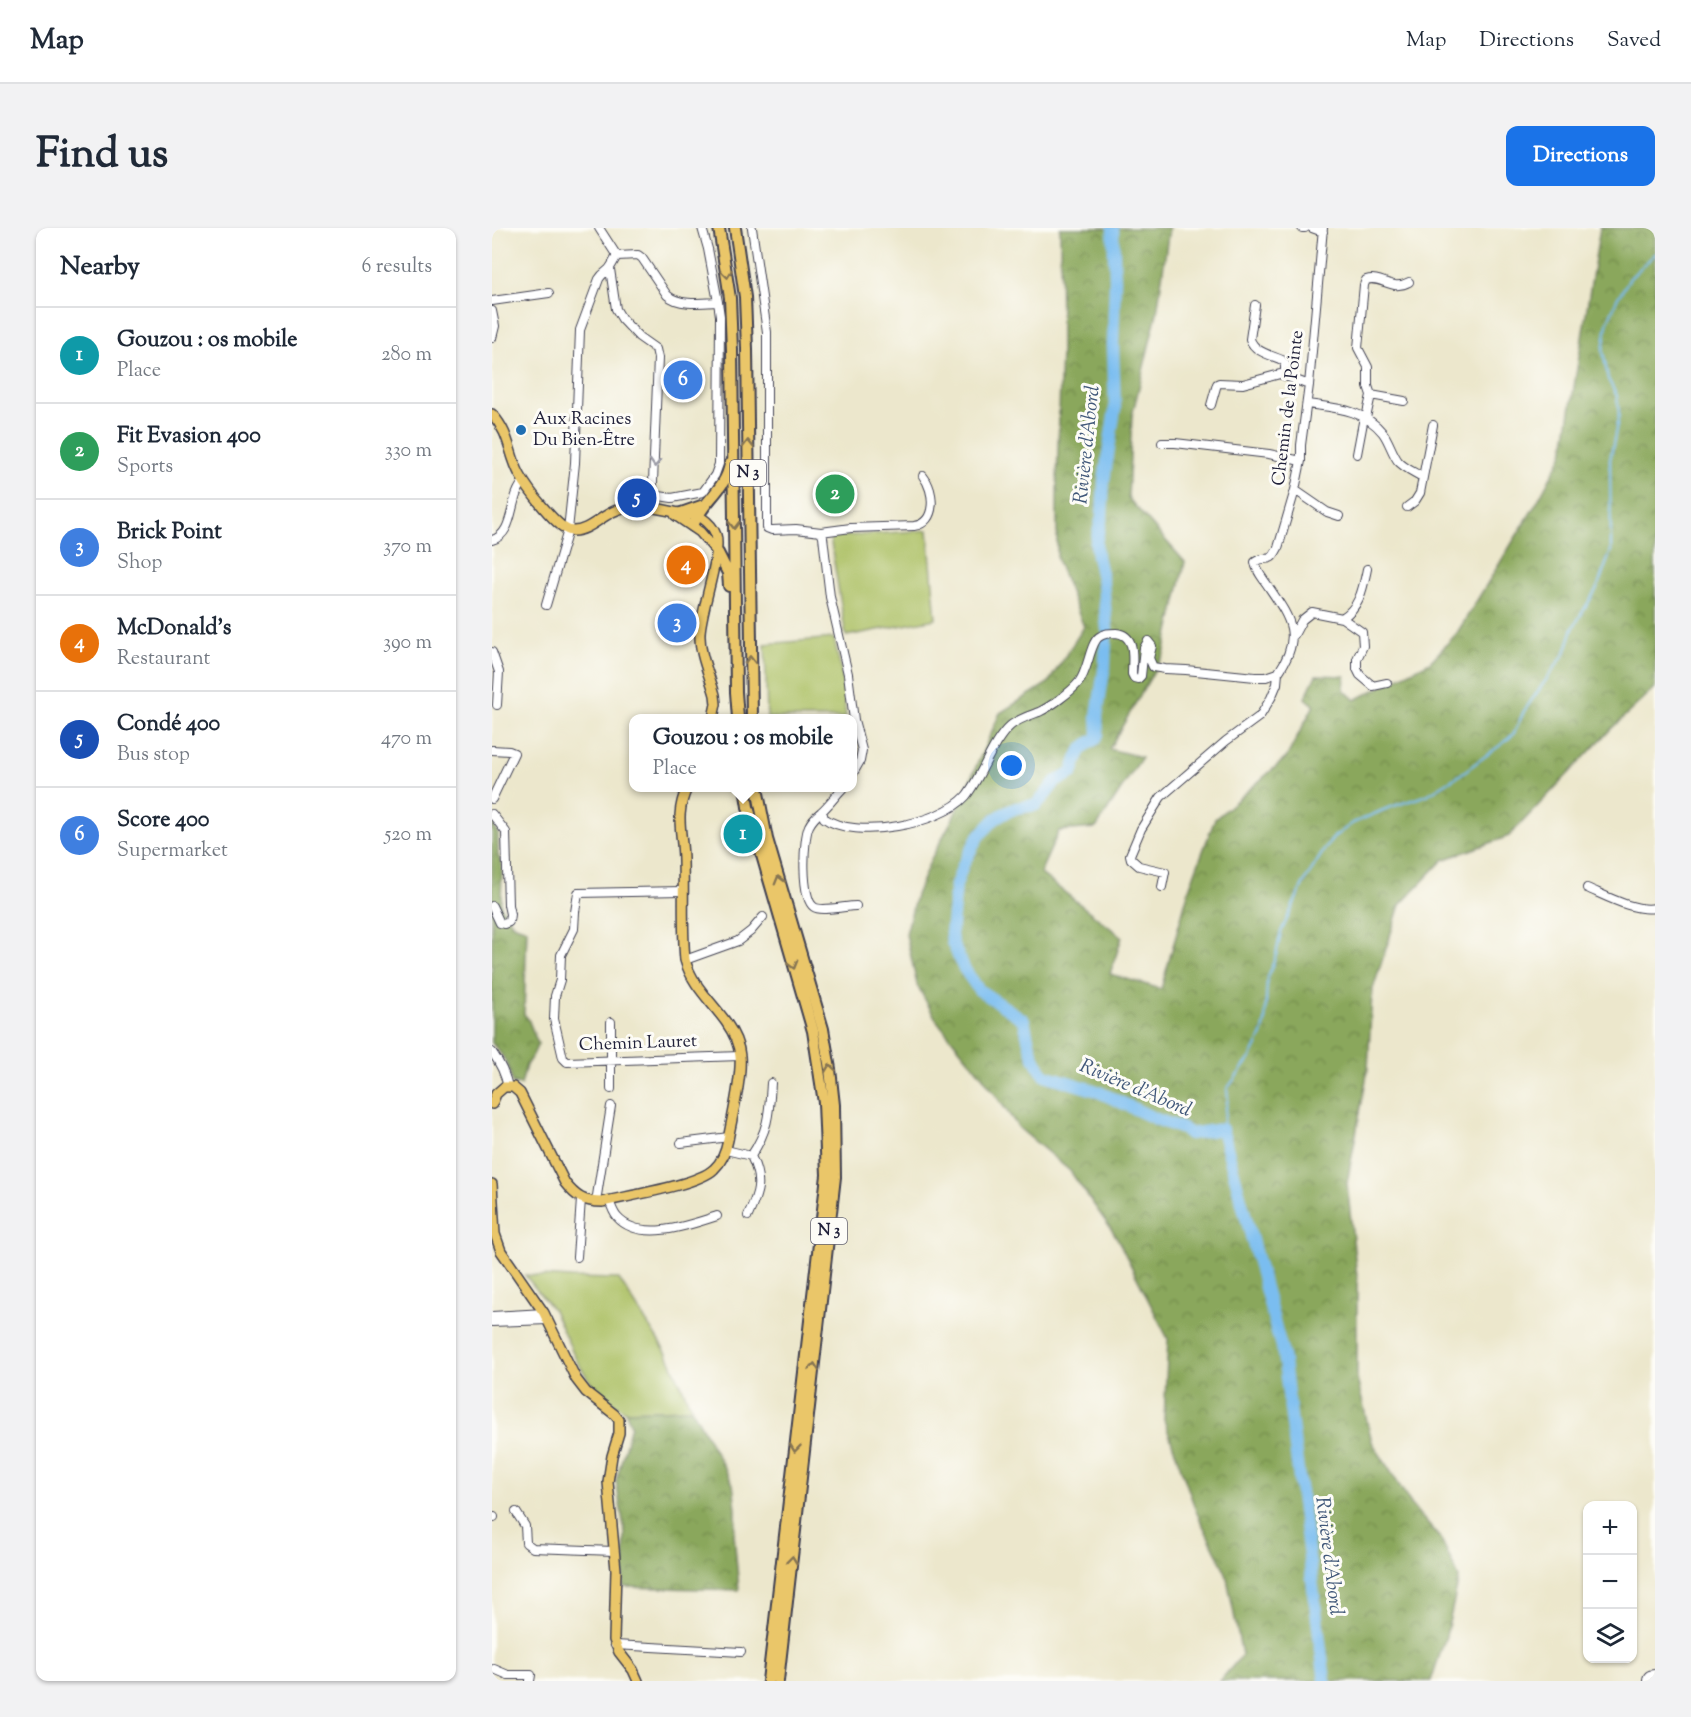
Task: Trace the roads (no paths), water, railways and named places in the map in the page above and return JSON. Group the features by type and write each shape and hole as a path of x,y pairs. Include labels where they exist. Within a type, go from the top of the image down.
{"highway":[{"name":"N 3","path":"719,228 730,298 731,320 738,714"},
{"name":"N 3","path":"735,228 745,297 747,349 752,714"},
{"path":"695,521 704,505 723,484 731,460 729,336 731,320"},
{"path":"681,513 704,505"},
{"path":"717,553 728,573 736,692"},
{"name":"N 3","path":"746,792 750,816 813,1031 822,1085 826,1139 826,1175 768,1681"},
{"name":"N 3","path":"758,792 767,838 823,1029 830,1069 836,1142 834,1188 778,1681"}],"main road":[{"path":"492,414 505,432 524,482 562,527 572,531 581,530 614,511 636,506 681,513 695,521"},
{"path":"669,511 708,524 714,531 718,544 705,599 700,637 715,695 713,714"},
{"path":"492,1104 499,1090 508,1086 520,1093 565,1183 581,1199 596,1202 609,1200 695,1181 713,1170 722,1161 729,1137 740,1056 732,1032 694,982 685,960 683,858 679,818 685,792"},
{"path":"492,1184 493,1225 501,1251 546,1316 576,1379 586,1392 619,1420 619,1433 608,1482 616,1570 613,1634 615,1645 638,1681"}],"street":[{"path":"599,228 617,256"},
{"path":"653,495 672,498 703,492 715,475 719,464 721,331 718,302 702,228"},
{"path":"752,228 767,332 767,528 821,532 922,524 926,521 933,497 928,482 923,476"},
{"path":"1312,228 1323,230"},
{"name":"Chemin de la Pointe","path":"1291,639 1290,620 1255,562 1271,559 1278,548 1301,461 1323,230"},
{"path":"652,507 658,358 656,349 639,337 616,309 610,269 617,256 638,255 671,299 686,302 718,302"},
{"path":"546,605 568,530 575,464 580,330 599,279 604,272 610,269"},
{"path":"1357,454 1371,395 1368,386 1368,367 1358,348 1364,285 1366,280 1372,278 1396,286 1409,282"},
{"path":"492,301 549,293"},
{"path":"1255,305 1251,344 1282,360 1285,363 1285,375"},
{"path":"492,311 495,326 492,338"},
{"path":"1211,405 1219,382 1243,384 1280,374 1310,385"},
{"path":"1371,395 1404,401"},
{"path":"1307,404 1346,409 1365,417 1384,434 1398,461 1422,477"},
{"path":"1407,507 1420,493 1433,425"},
{"path":"1162,443 1269,454 1301,461"},
{"path":"492,540 500,537 505,529 517,493 524,482"},
{"path":"1295,489 1327,512 1339,516"},
{"path":"669,511 672,498"},
{"path":"821,532 830,597 848,674 853,714"},
{"path":"1342,618 1353,610 1359,599 1367,569"},
{"path":"1162,887 1165,872 1139,866 1131,859 1130,855 1140,829 1161,797 1226,741 1260,716 1271,698 1277,684 1278,673 1288,654 1291,639 1302,620 1312,612 1342,618 1362,632 1363,646 1356,664 1360,675 1372,686 1387,683"},
{"path":"822,811 824,818 836,825 873,829 923,820 953,806 965,797 1010,726 1018,720 1051,706 1080,682 1088,665 1094,642 1106,634 1116,633 1128,637 1132,643 1132,674 1138,679 1141,676 1144,648 1148,641 1152,646 1149,658 1153,667 1255,677 1266,677 1278,673"},
{"path":"492,652 499,672 497,705"},
{"path":"857,731 862,750 857,767"},
{"path":"492,750 513,753 492,799"},
{"path":"839,792 810,823 806,832 807,898 812,906 819,909 856,906"},
{"path":"492,814 506,832 510,914 508,922 500,923 492,906"},
{"path":"1587,888 1637,907 1655,908"},
{"name":"Chemin Lauret","path":"683,891 581,892 577,895 574,930 561,955 560,980 555,996 554,1020 564,1060 567,1062 740,1056"},
{"path":"685,960 738,941 763,917"},
{"path":"611,1022 611,1089"},
{"path":"492,1052 500,1063 508,1086"},
{"path":"748,1216 755,1202 760,1182 751,1156 768,1122 771,1083"},
{"path":"596,1202 611,1106"},
{"path":"681,1143 729,1137"},
{"path":"726,1150 751,1156"},
{"path":"578,1257 581,1199"},
{"path":"609,1200 617,1217 626,1224 647,1231 687,1226 717,1216"},
{"path":"492,1316 546,1316"},
{"path":"492,1322 546,1316"},
{"path":"516,1512 525,1526 526,1543 533,1548 614,1551"},
{"path":"615,1645 741,1652"},
{"path":"494,1669 508,1675 531,1675 530,1681"},
{"path":"1647,1681 1650,1674 1655,1674"}],"waterway":[{"name":"Rivière d'Abord","path":"1107,629 1103,583 1096,542 1102,516 1104,481 1115,409 1113,228"},
{"path":"1222,1129 1228,1098 1227,1089 1251,1057 1262,1035 1265,1023 1267,980 1281,932 1303,884 1326,847 1335,836 1353,823 1427,795 1461,774 1506,741 1514,733 1524,711 1565,653 1573,628 1597,588 1611,551 1610,460 1619,414 1617,396 1608,379 1603,351 1607,324 1617,299 1630,278 1655,254"},
{"name":"Rivière d'Abord","path":"1106,639 1096,739 1082,749 1072,773 1055,782 1036,805 1016,808 1005,813 995,819 978,837 963,865 956,885 952,942 963,967 979,990 1024,1020 1033,1056 1045,1075 1097,1091 1190,1134 1222,1129 1283,1354 1325,1681"}],"place":[{"name":"Score 400","path":"683,380"},
{"name":"Aux Racines Du Bien-Être","path":"521,430"},
{"name":"Fit Evasion 400","path":"835,494"},
{"name":"Condé 400","path":"637,498"},
{"name":"McDonald's","path":"686,565"},
{"name":"Brick Point","path":"677,623"},
{"name":"Gouzou : os mobile","path":"743,834"}]}
